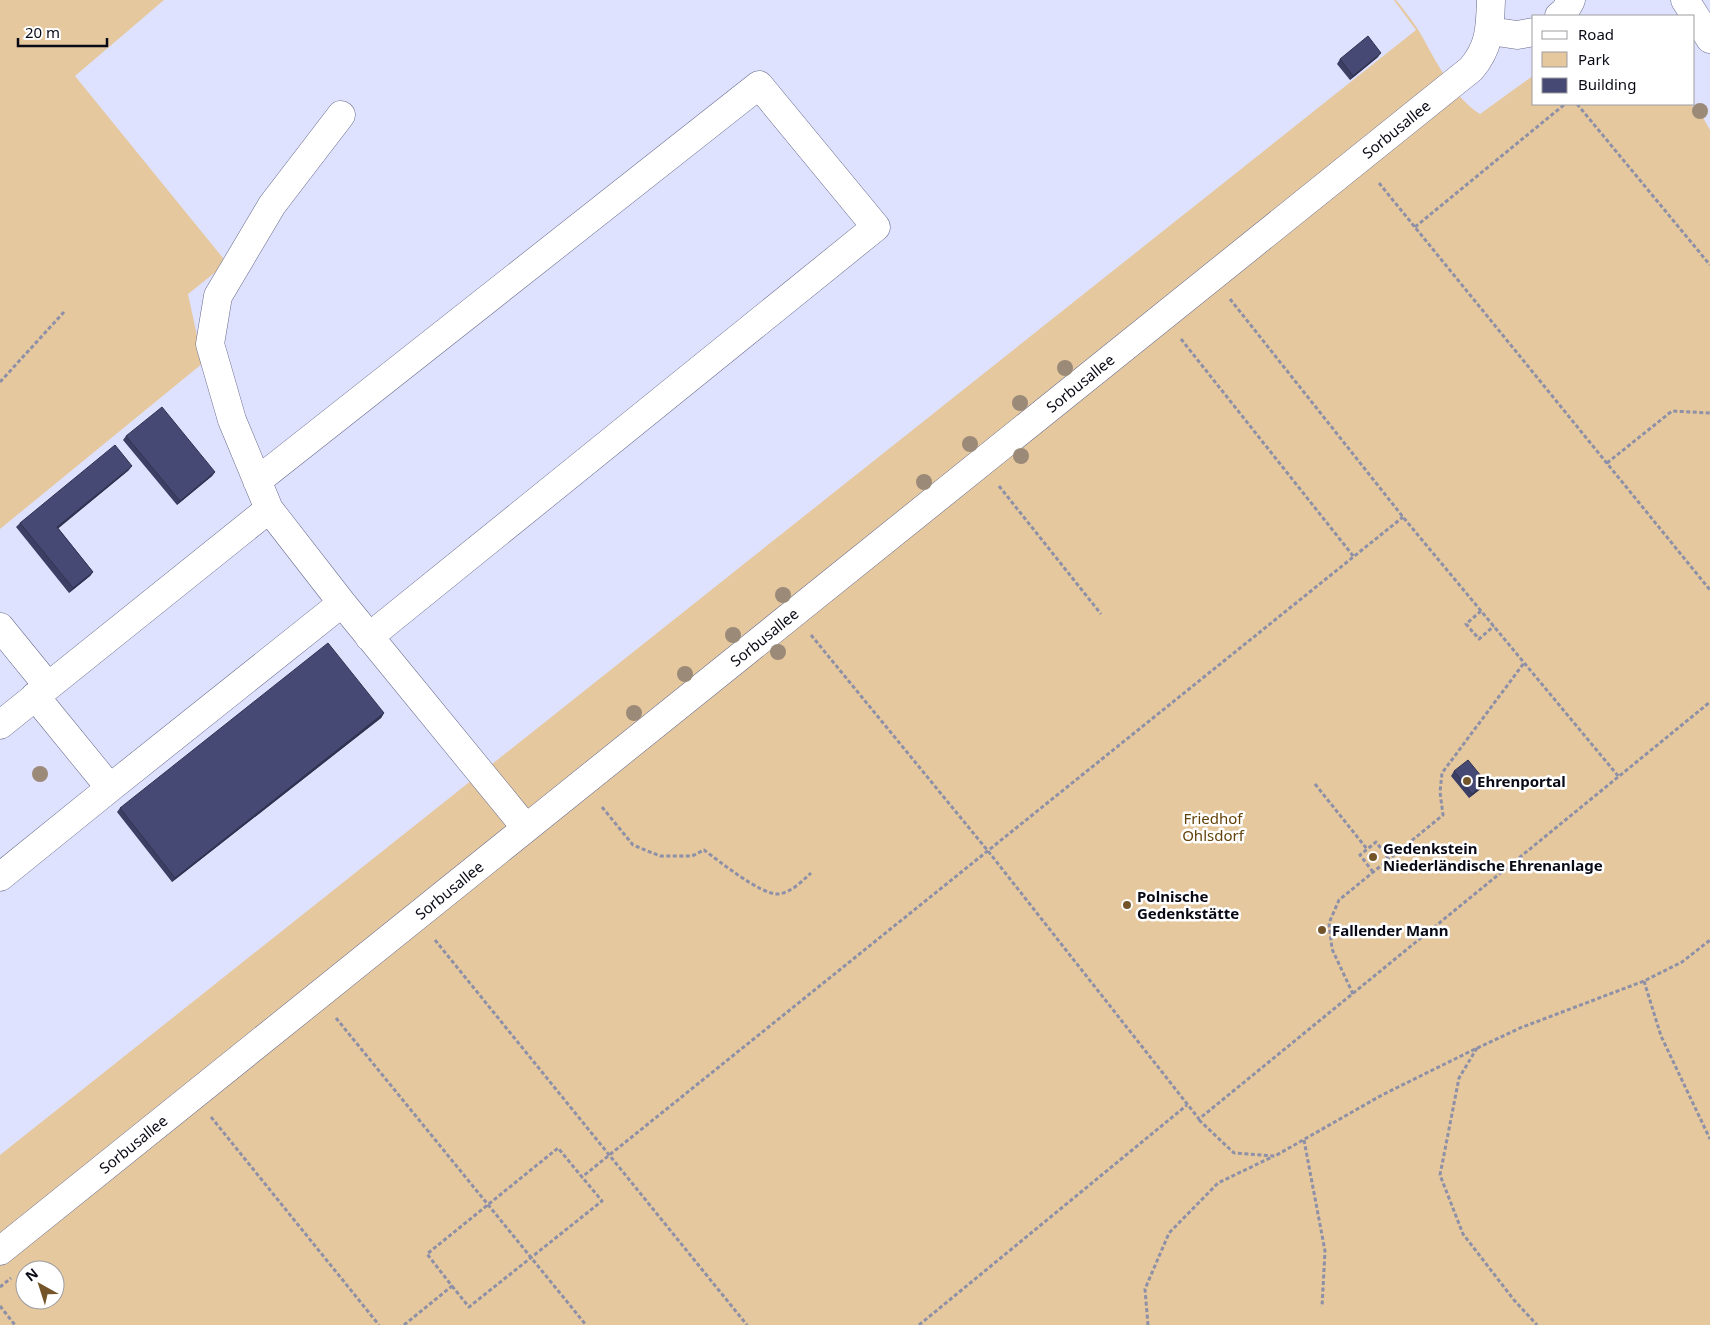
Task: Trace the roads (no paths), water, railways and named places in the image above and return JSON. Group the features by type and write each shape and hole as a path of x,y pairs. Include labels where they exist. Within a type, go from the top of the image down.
{"street":[{"name":"Sorbusallee","path":"0,1251 1464,74 1481,58 1490,31 1491,0"},
{"path":"1560,15 1572,0"},
{"path":"1686,0 1710,39"},
{"path":"1490,31 1517,35 1532,32"},
{"path":"257,481 759,85 876,227 370,637"},
{"path":"341,115 272,205 218,296 210,344 232,420 269,509 342,603 526,828"},
{"path":"0,725 269,509"},
{"path":"0,877 342,603"},
{"path":"0,628 41,691 110,788"}],"place":[{"name":"Ehrenportal","path":"1467,781"},
{"name":"Gedenkstein Niederländische Ehrenanlage","path":"1373,857"},
{"name":"Polnische Gedenkstätte","path":"1127,905"},
{"name":"Fallender Mann","path":"1322,930"}],"park label":[{"name":"Friedhof Ohlsdorf","path":"1213,826"}]}
